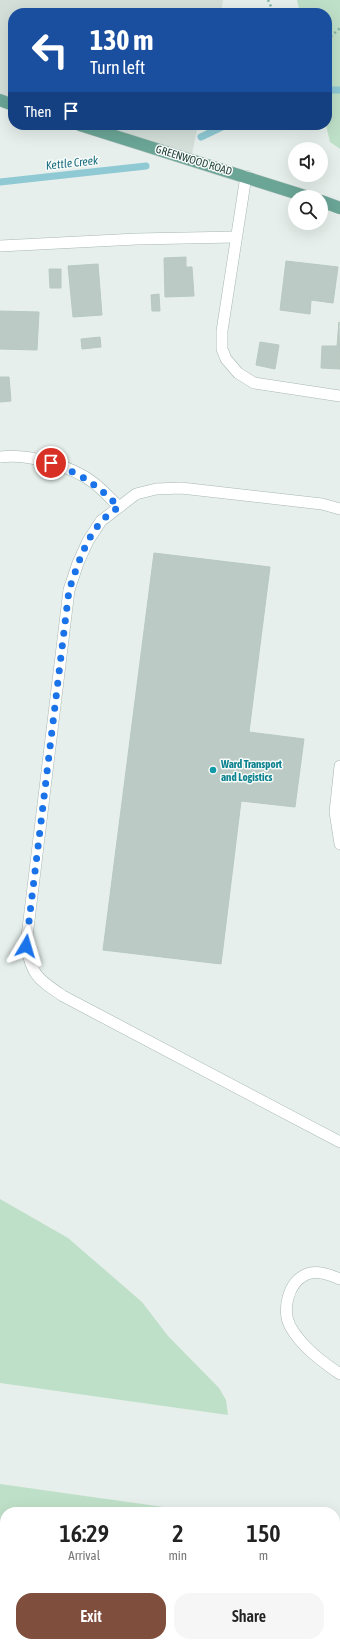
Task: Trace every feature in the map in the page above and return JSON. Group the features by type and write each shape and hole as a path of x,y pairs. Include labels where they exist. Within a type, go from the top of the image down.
{"main road":[{"name":"GREENWOOD ROAD","path":"96,130 288,190"},
{"path":"328,204 340,208"}],"lane":[{"path":"246,176 222,332 222,349 226,359 238,373 254,383 340,396"},
{"path":"0,246 137,239 236,237"},
{"path":"0,456 27,458 51,463 70,470 93,482 119,507"},
{"path":"340,508 322,504 181,488 156,489 136,494 102,521 88,541 69,590 26,946 30,966 43,982 63,996 340,1142"},
{"path":"340,766 335,812 340,844"},
{"path":"340,1279 325,1273 305,1274 292,1286 286,1307 289,1324 299,1340 324,1363 340,1374"}],"path":[{"path":"332,35 340,28"}],"shaded area":[{"path":"0,0 223,0 222,8 8,8 8,103 0,100"},
{"path":"89,130 197,130 190,163"}],"green space":[{"path":"297,0 340,0 340,149 330,142 327,130 332,130 332,8 299,8"},
{"path":"0,1199 68,1238 142,1302 168,1336 219,1388 226,1400 228,1415 0,1383"},
{"path":"0,1484 163,1507 0,1507"}],"building":[{"path":"186,257 186,267 192,267 194,296 165,297 164,258"},
{"path":"286,261 338,267 333,303 311,300 310,314 280,310"},
{"path":"98,264 102,315 73,317 68,266"},
{"path":"49,269 61,269 61,288 50,288"},
{"path":"159,294 160,311 152,311 151,295"},
{"path":"0,311 39,312 37,350 0,349"},
{"path":"339,322 340,369 321,368 322,346 337,346"},
{"path":"100,337 101,347 82,349 81,339"},
{"path":"260,342 279,345 275,369 256,365"},
{"path":"0,377 9,377 11,401 0,402"},
{"name":"Ward Transport and Logistics","path":"154,553 270,567 249,732 304,739 295,807 241,801 221,964 103,950"}],"waterway":[{"name":"Kettle Creek","path":"332,90 340,90"},
{"name":"Kettle Creek","path":"201,137 216,130"},
{"name":"Kettle Creek","path":"0,182 146,166"}],"place":[{"name":"Ward Transport and Logistics","path":"213,770"}],"route":[{"path":"26,946 69,590 88,541 102,521 119,507 93,482 70,470 51,463"}]}
